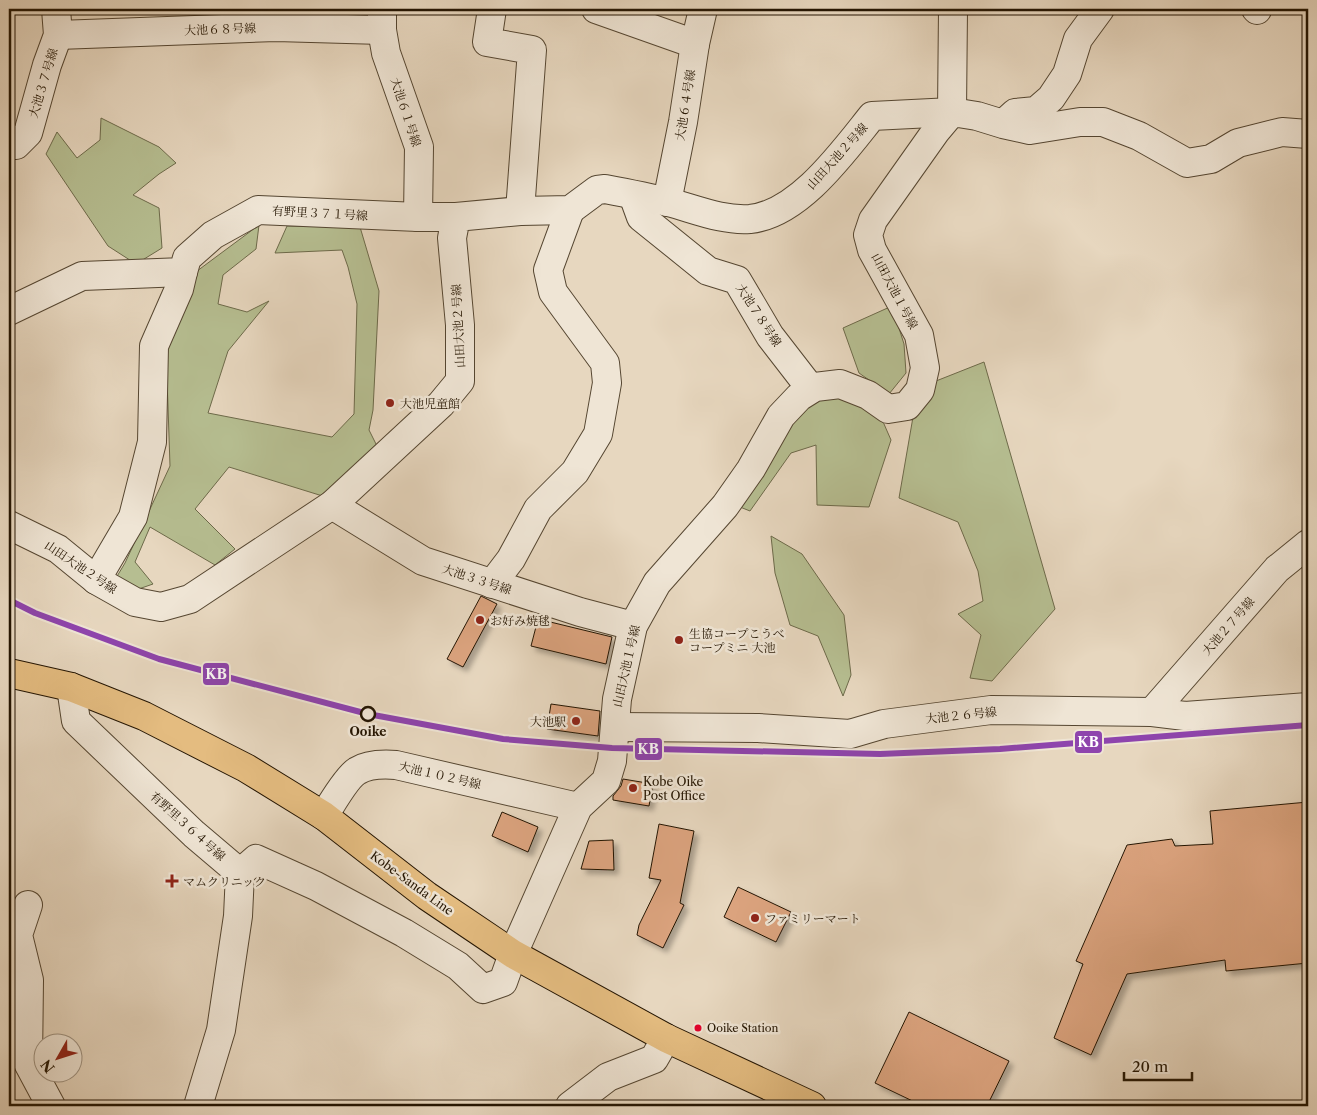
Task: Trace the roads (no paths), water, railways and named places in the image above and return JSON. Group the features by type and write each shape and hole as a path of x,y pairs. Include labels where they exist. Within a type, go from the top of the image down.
{"main road":[{"name":"Kobe-Sanda Line","path":"9,673 71,688 153,720 246,768 324,816 427,896 512,954 666,1038 812,1106"}],"street":[{"name":"大池３７号線","path":"9,144 16,145 28,133 46,65 58,35 56,9"},
{"path":"492,9 487,42 532,50 520,211"},
{"path":"596,9 695,44"},
{"name":"大池６４号線","path":"667,202 703,9"},
{"path":"954,9 952,112 977,116 1030,130 1080,122 1103,122 1139,136 1187,163 1211,159 1238,143 1282,132 1308,134"},
{"path":"1003,124 1015,113 1036,110 1050,98 1066,74 1089,14"},
{"name":"大池６８号線","path":"58,35 159,20 382,19"},
{"name":"大池６１号線","path":"382,19 386,53 419,147 418,217"},
{"name":"山田大池２号線","path":"570,210 597,190 605,189 667,202 726,218 750,219 771,215 810,189 840,156 872,116 952,112"},
{"name":"山田大池１号線","path":"240,873 256,859 316,886 404,933 458,966 483,989 503,982 512,954 578,807 606,781 612,761 617,699 633,626 657,583 725,506 751,469 781,416 799,396 815,387 840,384 868,395 888,409 907,406 920,390 925,368 919,335 872,250 868,235 873,220 936,131 952,112"},
{"name":"大池７８号線","path":"633,194 641,216 708,271 736,280 770,336 811,389"},
{"name":"有野里３７１号線","path":"96,580 133,517 152,442 154,346 179,289 187,258 213,235 258,210 456,217"},
{"path":"456,217 520,211 570,210 548,270 553,292 605,363 607,383 598,434 574,472 538,509 511,559 492,584"},
{"name":"山田大池２号線","path":"9,525 58,549 96,580 135,602 161,607 190,600 332,505 442,404 460,382 460,325 452,238 456,217"},
{"path":"9,311 82,276 183,272"},
{"name":"大池３３号線","path":"332,505 423,561 580,612 633,626"},
{"name":"大池２７号線","path":"1152,712 1277,569 1308,544"},
{"name":"有野里３６４号線","path":"71,688 76,721 194,834 240,873"},
{"name":"大池２６号線","path":"615,727 758,728 850,734 884,724 991,710 1152,712 1184,716 1308,707"},
{"name":"大池１０２号線","path":"324,816 356,771 377,764 396,765 578,807"},
{"path":"198,1106 221,1030 238,916 240,873"},
{"path":"28,905 18,935 29,980 28,1063 51,1106"},
{"path":"570,1106 608,1077 654,1059 666,1038"}],"place":[{"name":"大池児童館","path":"390,403"},
{"name":"お好み焼毬","path":"480,620"},
{"name":"生協コープこうべ コープミニ 大池","path":"679,640"},
{"name":"Ooike","path":"368,714"},
{"name":"大池駅","path":"576,721"},
{"name":"Kobe Oike Post Office","path":"633,788"},
{"name":"マムクリニック","path":"172,881"},
{"name":"ファミリーマート","path":"755,918"},
{"name":"Ooike Station","path":"698,1028"}]}
